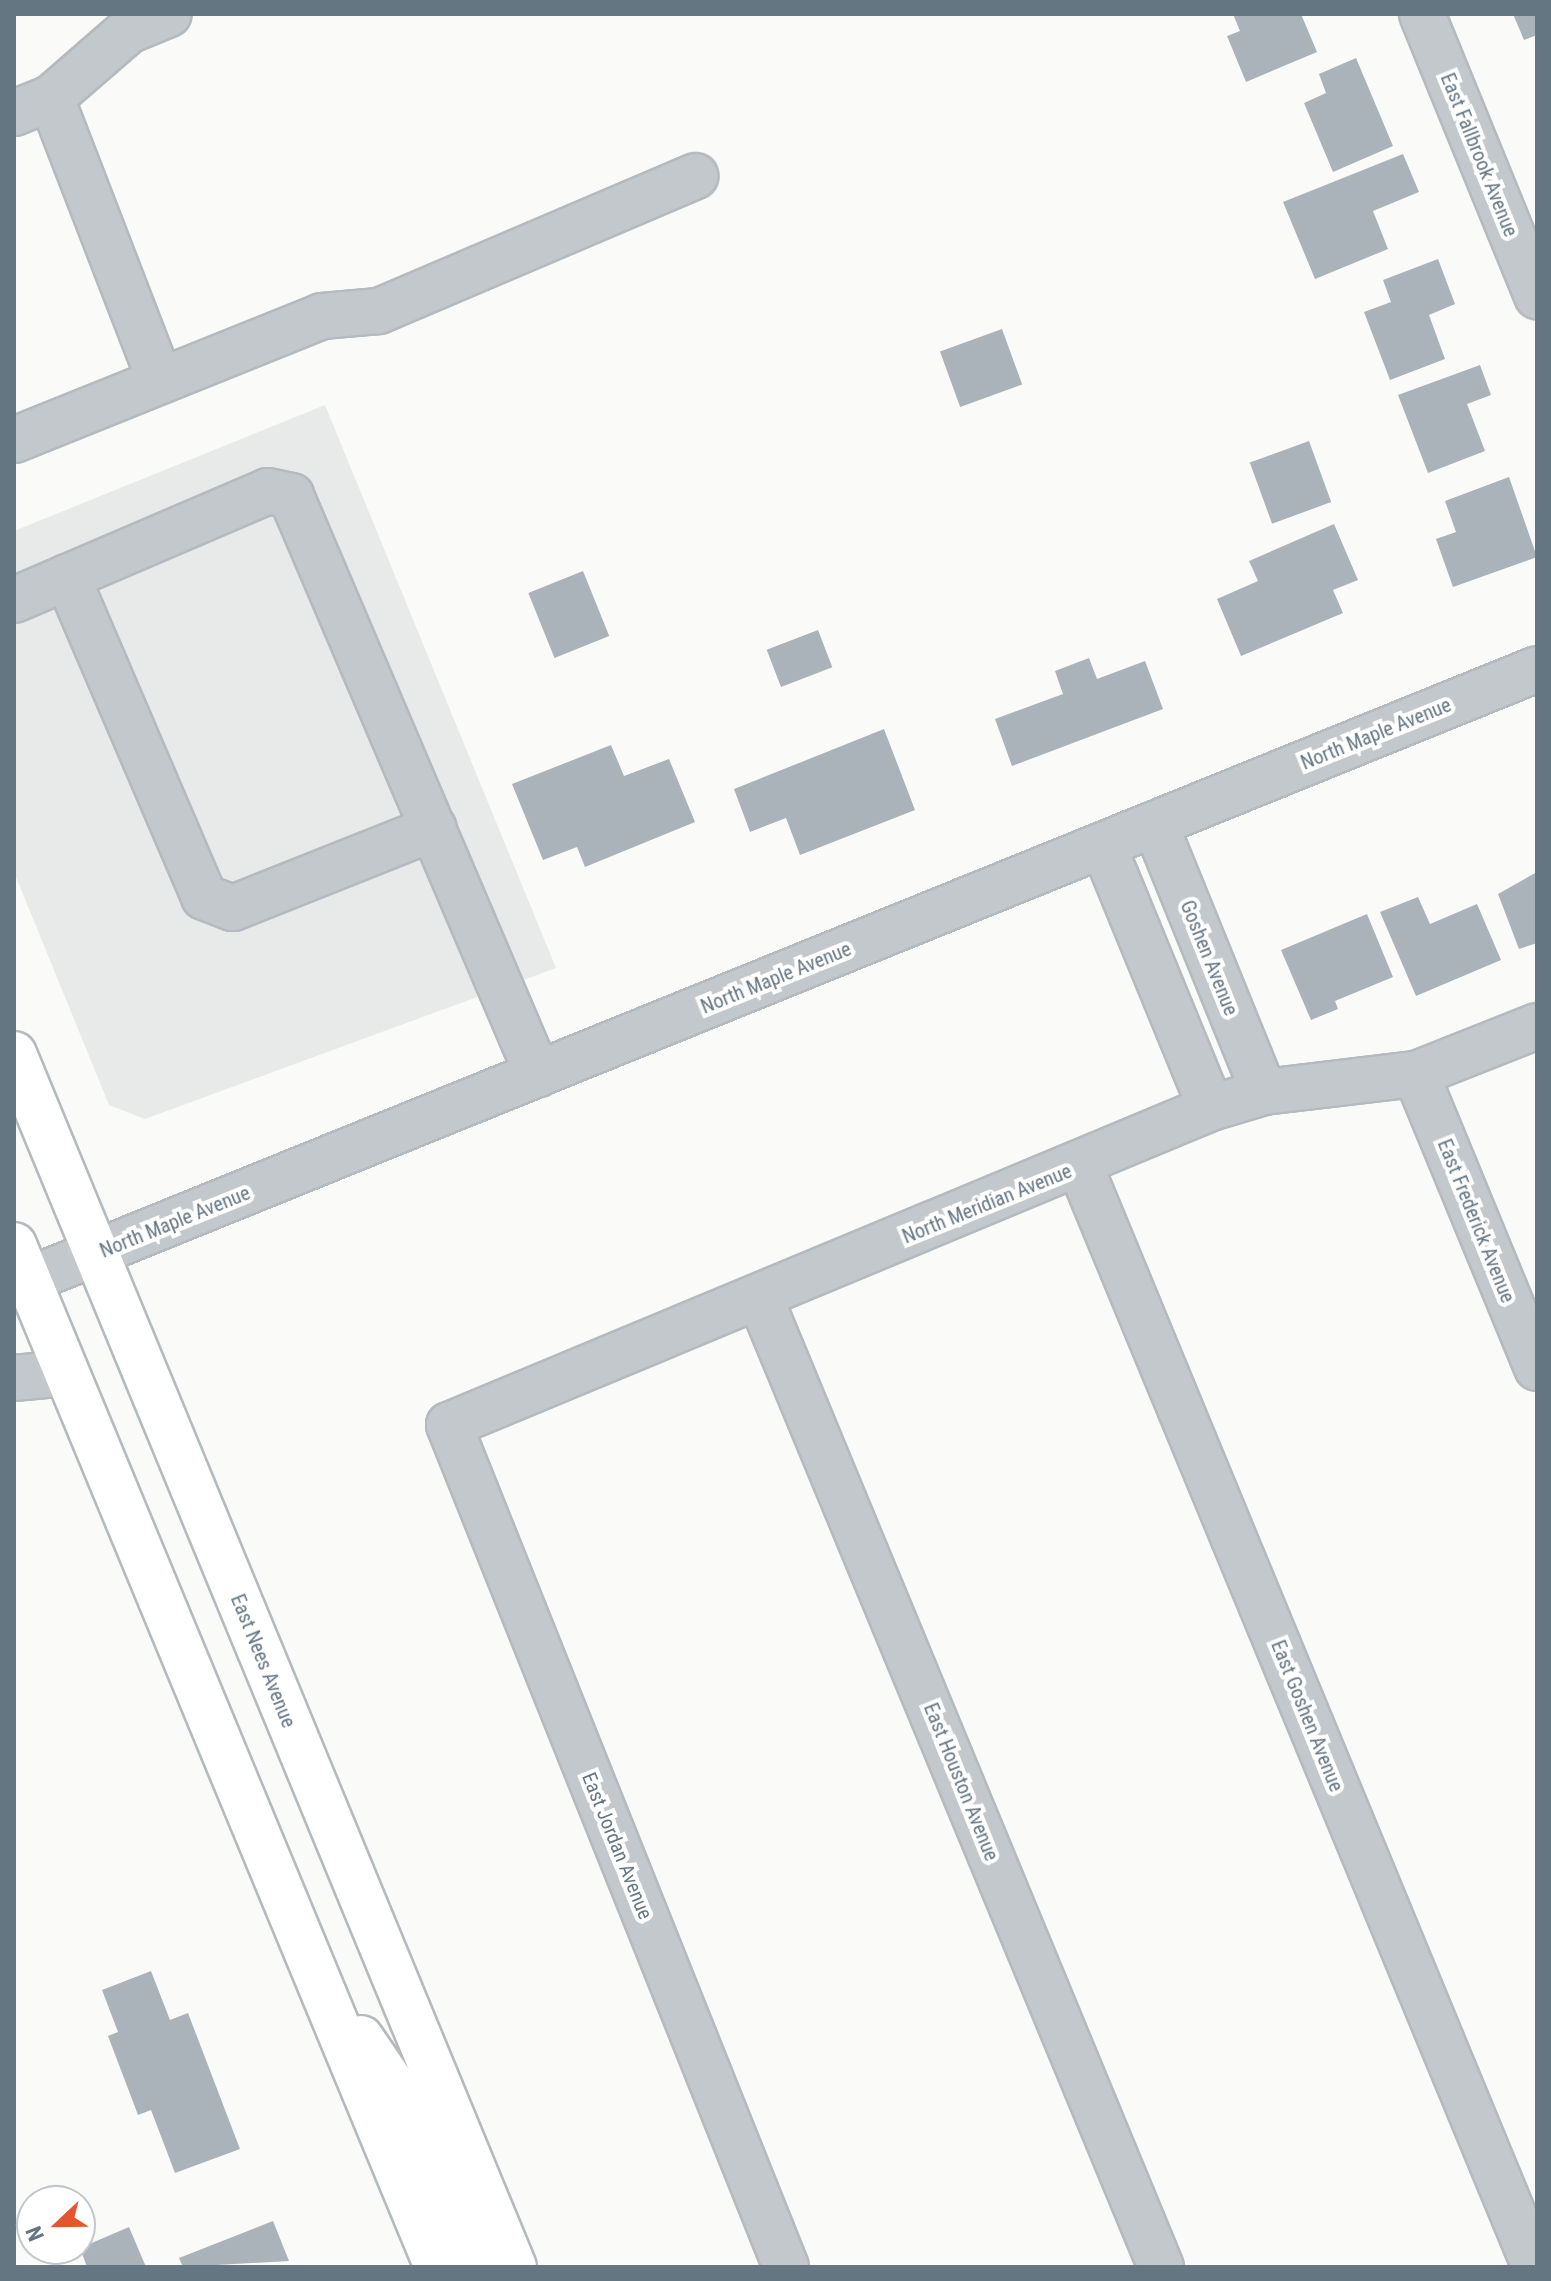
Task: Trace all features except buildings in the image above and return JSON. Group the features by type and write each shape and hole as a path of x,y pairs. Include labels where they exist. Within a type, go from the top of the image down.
{"main road":[{"name":"East Nees Avenue","path":"14,1054 514,2267"},
{"path":"19,1270 67,1373 305,1957 437,2267"},
{"path":"305,1957 410,2110 475,2267"}],"street":[{"path":"160,381 32,106 128,31 169,14"},
{"name":"East Fallbrook Avenue","path":"1422,14 1537,296"},
{"path":"14,440 322,316 379,311 695,176"},
{"path":"14,600 268,491 291,496 538,1075"},
{"path":"67,577 204,897 233,908 434,828"},
{"name":"North Maple Avenue","path":"19,1270 95,1255 1537,669"},
{"name":"Goshen Avenue","path":"1155,824 1264,1092"},
{"path":"1103,845 1211,1108"},
{"name":"North Meridian Avenue","path":"449,1425 1080,1166 1211,1108 1264,1092 1416,1074 1537,1026"},
{"name":"East Frederick Avenue","path":"1416,1074 1537,1368"},
{"name":"East Goshen Avenue","path":"1080,1166 1535,2267"},
{"name":"East Houston Avenue","path":"760,1298 1161,2267"},
{"path":"14,1378 67,1373"},
{"name":"East Jordan Avenue","path":"449,1425 786,2267"}],"shaded area":[{"path":"325,405 556,968 145,1119 109,1105 14,872 14,531"}]}
